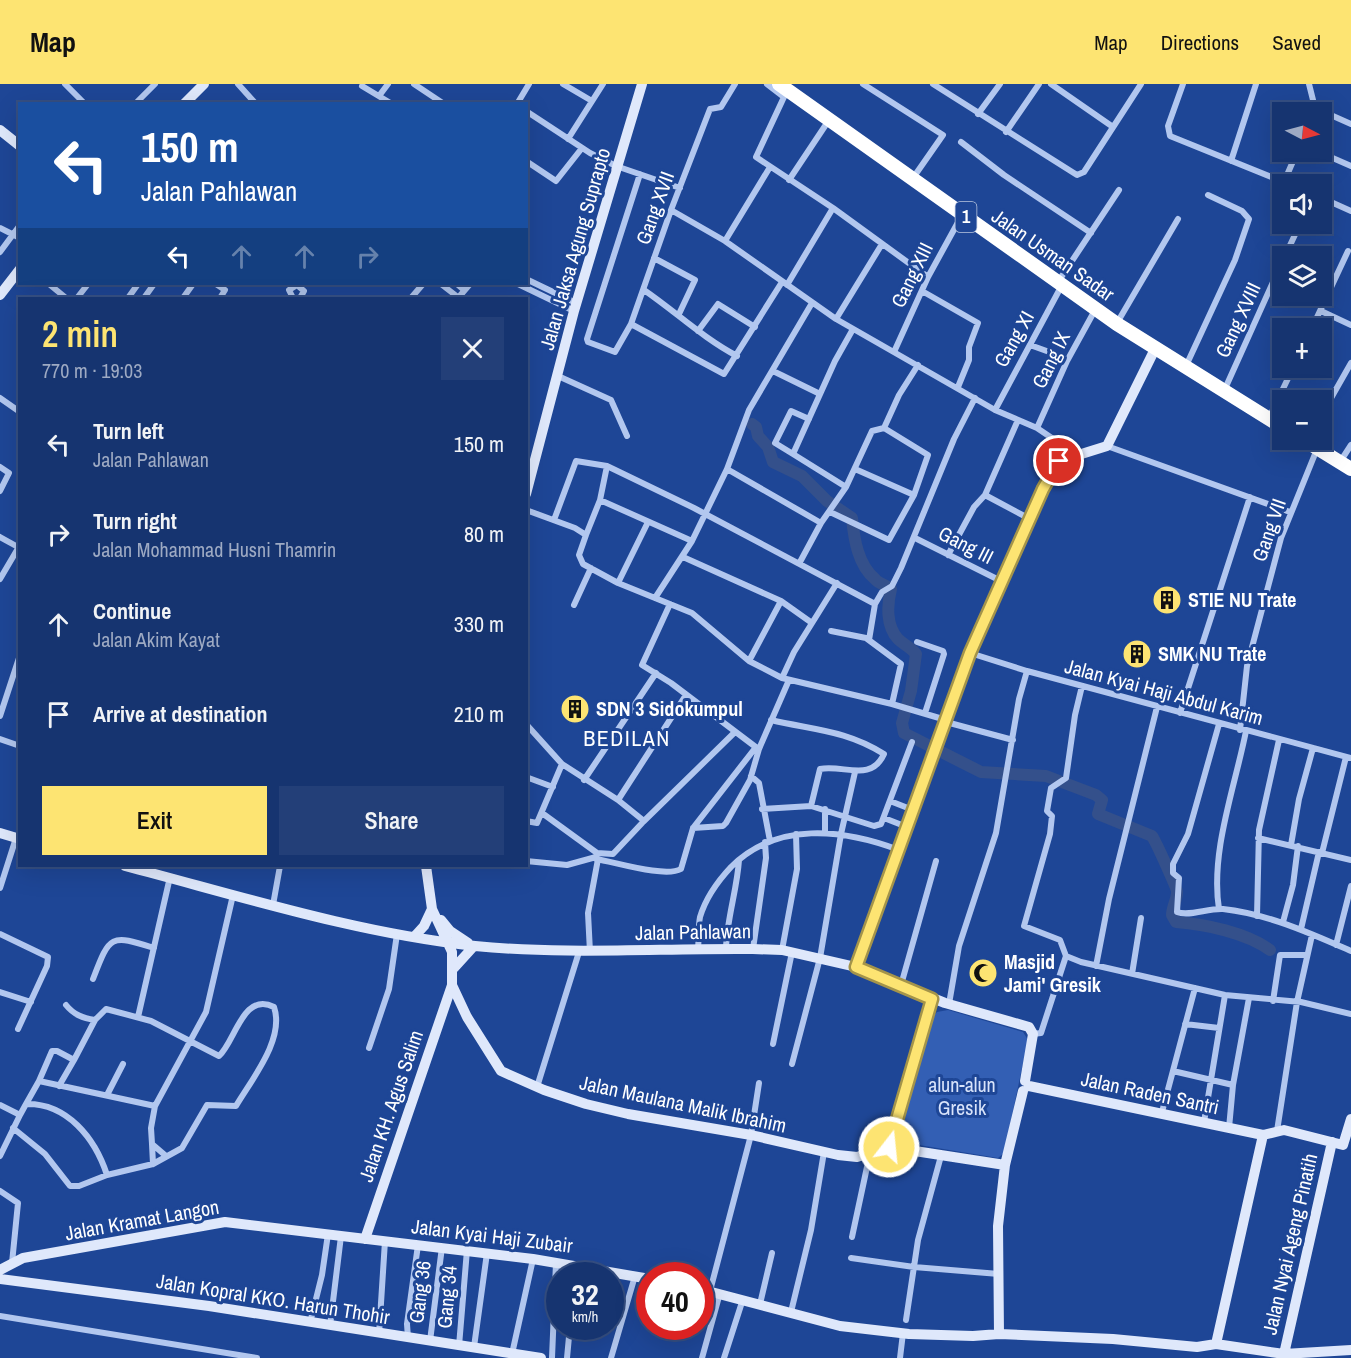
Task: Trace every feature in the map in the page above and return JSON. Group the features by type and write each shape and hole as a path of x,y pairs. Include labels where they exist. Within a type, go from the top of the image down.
{"highway":[{"name":"Jalan Usman Sadar","path":"779,84 1117,324 1272,420"},
{"path":"1319,450 1345,466"}],"main road":[{"path":"186,102 204,84"},
{"name":"Jalan Jaksa Agung Suprapto","path":"528,482 575,307 642,84"},
{"path":"0,130 18,144"},
{"path":"0,295 18,272"},
{"path":"856,967 970,653 1030,519 1058,462 1107,446 1155,349"},
{"path":"0,833 18,838"},
{"path":"129,867 233,895 444,946 454,968 474,946 447,928 432,909"},
{"path":"426,867 432,909 448,941"},
{"path":"414,937 424,926 432,909"},
{"name":"Jalan Pahlawan","path":"414,937 474,946 579,952 726,948 787,951 856,967 932,999 1029,1027 1033,1034"},
{"name":"Jalan KH. Agus Salim","path":"365,1239 452,985 454,968 448,941"},
{"name":"Jalan Maulana Malik Ibrahim","path":"452,985 467,1017 501,1071 537,1087 607,1109 751,1135 824,1152 857,1157 889,1147"},
{"path":"932,999 889,1147 1005,1165"},
{"path":"443,1012 467,1017"},
{"path":"999,1334 998,1226 1005,1165 1026,1086 1033,1034"},
{"name":"Jalan Raden Santri","path":"1026,1086 1162,1112 1263,1135"},
{"name":"Jalan Nyai Ageng Pinatih","path":"1284,1354 1351,1119"},
{"path":"1216,1344 1263,1135 1277,1131 1342,1145"},
{"name":"Jalan Kramat Langon","path":"0,1270 23,1258 225,1222 365,1239"},
{"name":"Jalan Kyai Haji Zubair","path":"365,1239 550,1262"},
{"name":"Jalan Kyai Haji Zubair","path":"624,1275 635,1276"},
{"name":"Jalan Kopral KKO. Harun Thohir","path":"0,1279 208,1306 541,1358"},
{"path":"714,1292 840,1326 903,1334 973,1336 999,1334 1113,1339 1192,1353 1216,1344 1284,1354 1351,1350"}],"street":[{"path":"65,84 83,102"},
{"path":"72,90 78,84"},
{"path":"137,102 155,84"},
{"path":"238,84 254,102"},
{"path":"379,96 388,84"},
{"path":"414,84 441,102"},
{"path":"518,102 529,84"},
{"path":"563,84 592,101"},
{"path":"568,139 603,84"},
{"name":"Gang XVII","path":"640,174 587,339 588,342 615,352 631,324 710,109 721,106 735,84"},
{"path":"767,84 784,96 756,156 833,208 927,278"},
{"path":"863,84 943,135 913,179"},
{"path":"933,84 1077,175 1083,172 1141,84"},
{"path":"978,114 1000,84"},
{"path":"1006,132 1040,84"},
{"path":"1051,84 1113,128"},
{"path":"1183,84 1168,126 1168,132 1174,139 1272,178"},
{"path":"1231,161 1256,84"},
{"path":"1309,84 1313,102"},
{"path":"362,86 389,102"},
{"path":"528,112 582,148 616,166 680,188"},
{"path":"1332,117 1351,124"},
{"path":"789,180 829,120"},
{"path":"961,142 1004,175 1091,233"},
{"path":"528,162 556,181 582,148"},
{"path":"1332,158 1351,166"},
{"path":"725,241 770,167"},
{"name":"Gang XI","path":"995,410 1060,284 1119,190"},
{"path":"1185,368 1235,260 1250,219 1242,211 1208,195"},
{"path":"1332,202 1351,211"},
{"path":"631,324 724,374 833,208"},
{"path":"671,210 725,241 836,319 995,410 1037,428 1077,455"},
{"name":"Gang XIII","path":"894,352 927,278 963,214"},
{"path":"1117,324 1178,219"},
{"path":"0,252 18,227"},
{"path":"0,228 18,237"},
{"path":"836,319 882,244"},
{"path":"1317,318 1348,251"},
{"path":"654,258 695,280 679,314"},
{"path":"528,280 575,307"},
{"name":"Gang XVIII","path":"1224,391 1272,284"},
{"path":"50,285 65,297"},
{"path":"78,297 87,285"},
{"path":"218,285 225,290 221,297"},
{"path":"412,297 422,285"},
{"path":"442,285 457,297"},
{"path":"458,285 465,291"},
{"path":"459,297 469,285"},
{"path":"520,285 575,307"},
{"path":"644,290 679,314 711,342 737,356"},
{"path":"922,291 978,323 969,347 969,360 958,387"},
{"path":"655,598 693,541 727,469 749,410 812,303"},
{"path":"698,331 718,304 755,327"},
{"name":"Gang IX","path":"1037,428 1067,361 1095,308"},
{"path":"1321,311 1351,325"},
{"path":"793,454 853,329"},
{"path":"1030,345 1066,358 1067,361"},
{"path":"1332,396 1351,363"},
{"path":"884,428 899,395 918,365"},
{"path":"773,371 820,394"},
{"path":"558,376 611,400 627,436"},
{"path":"1269,418 1288,378"},
{"path":"0,398 18,411"},
{"path":"869,640 875,604 882,592 892,586 915,538 954,439 975,398"},
{"path":"809,419 791,411 775,443 846,487"},
{"path":"948,555 974,507 985,495 1018,420"},
{"path":"800,562 821,523 846,487 872,430 884,428 928,454 914,495 888,540 830,512"},
{"path":"1345,466 1351,445"},
{"path":"1107,446 1290,512"},
{"name":"Gang VII","path":"1220,909 1217,882 1221,845 1243,730 1247,666 1290,512 1317,450"},
{"path":"554,520 576,461 607,466 800,562 875,604"},
{"path":"607,466 600,500 579,560 618,583 692,613 749,661 785,679 906,707 1013,740"},
{"path":"0,467 9,473 0,491"},
{"path":"727,469 821,523"},
{"path":"855,469 914,495"},
{"path":"985,495 1030,519"},
{"path":"1180,713 1250,497"},
{"path":"600,500 693,541"},
{"path":"528,511 575,528 586,535"},
{"path":"618,583 648,522"},
{"path":"0,537 18,546"},
{"name":"Gang III","path":"915,538 1001,581"},
{"path":"0,579 18,548"},
{"path":"683,557 781,601 812,623"},
{"path":"574,605 591,568"},
{"path":"542,813 597,857 648,870 676,872 685,862 693,828 757,748 771,720 785,679 812,623 837,583"},
{"path":"749,661 781,601"},
{"path":"669,604 642,665 757,748"},
{"path":"831,632 869,640 901,664 892,704"},
{"path":"917,642 943,651 944,654 925,713"},
{"name":"Jalan Kyai Haji Abdul Karim","path":"970,653 1027,671 1348,758"},
{"path":"0,716 18,661"},
{"path":"948,1004 959,946 996,833 1019,699 1027,671"},
{"path":"584,780 656,673"},
{"path":"1033,1034 1041,1033 1066,956 1060,940 1023,925 1050,834 1052,816 1047,811 1051,788 1066,779 1075,715 1082,686"},
{"path":"618,800 686,695"},
{"path":"1096,966 1100,938 1157,707"},
{"path":"771,720 833,731 884,754 875,766 866,771 820,769 811,806"},
{"path":"1219,724 1188,834 1173,864 1173,873 1179,878 1176,908 1178,914 1220,909 1257,916 1283,922 1351,951"},
{"path":"528,726 562,764 618,800 644,820"},
{"path":"528,861 567,865 613,854 644,820 735,732"},
{"path":"0,739 18,745"},
{"path":"1257,916 1258,838 1279,740"},
{"path":"762,809 811,806 874,826 881,824 912,742"},
{"path":"693,828 725,825 751,776 757,748"},
{"path":"1283,922 1293,885 1299,799 1313,748"},
{"path":"1300,929 1328,821 1348,758"},
{"path":"528,822 535,824 542,813 562,764"},
{"path":"792,1064 820,958 837,869 841,834 855,772"},
{"path":"751,776 759,783 767,841 753,949"},
{"path":"528,778 554,787"},
{"path":"890,801 913,810"},
{"path":"825,809 825,833"},
{"path":"884,818 907,827"},
{"path":"867,840 874,826"},
{"path":"773,1044 796,869 796,834"},
{"path":"698,950 700,918 709,894 739,860 767,841 796,834 841,834 899,850"},
{"path":"0,888 18,838"},
{"path":"1258,838 1351,860"},
{"path":"590,951 588,914 597,857"},
{"path":"726,948 726,922 737,880 739,860"},
{"path":"900,986 936,861"},
{"path":"273,905 280,867"},
{"path":"138,1017 170,878"},
{"path":"1336,945 1351,886"},
{"path":"153,1164 151,1128 155,1106 191,1042 208,1006 233,895"},
{"path":"1132,974 1141,918"},
{"path":"0,934 48,957 47,966 18,1029"},
{"path":"369,1048 389,989 397,934"},
{"path":"1277,1131 1297,1002 1312,935"},
{"path":"93,979 103,954 114,940 123,938 154,948"},
{"path":"537,1087 579,952"},
{"path":"1273,1001 1280,956 1307,955"},
{"path":"1066,956 1096,966 1225,995 1297,1002 1351,1014"},
{"path":"1162,1112 1195,988"},
{"path":"0,992 31,1002"},
{"path":"1204,1122 1225,995"},
{"path":"1229,1128 1233,1085 1249,998"},
{"path":"66,1005 72,1012 85,1019 95,1020"},
{"path":"13,1128 45,1154 70,1186 79,1186 107,1175 121,1174 153,1164 185,1144 207,1105 236,1106 272,1041 277,1022 276,1010 270,1005 260,1005 244,1014 221,1055 138,1017 106,1010 95,1020 59,1086"},
{"path":"1185,1024 1219,1028"},
{"path":"0,1156 2,1145 54,1050 74,1060"},
{"path":"107,1095 123,1064"},
{"path":"1173,1071 1233,1085"},
{"path":"39,1081 155,1106"},
{"path":"714,1276 751,1135 759,1083"},
{"path":"26,1104 50,1106 64,1115 92,1142 107,1175"},
{"path":"0,1105 20,1115"},
{"path":"152,1144 166,1156"},
{"path":"790,1312 811,1230 824,1152"},
{"path":"852,1237 870,1153"},
{"path":"906,1320 926,1206 941,1156"},
{"path":"0,1191 18,1203 12,1263"},
{"path":"310,1323 322,1275 328,1233"},
{"path":"330,1326 341,1235"},
{"path":"380,1334 385,1240"},
{"path":"408,1338 407,1324 418,1245"},
{"name":"Gang 36","path":"430,1341 442,1247"},
{"name":"Gang 34","path":"459,1346 467,1250"},
{"path":"474,1347 487,1253"},
{"path":"760,1304 772,1253"},
{"path":"851,1258 914,1267 999,1274"},
{"path":"512,1354 532,1259"},
{"path":"612,1358 635,1276"},
{"path":"724,1358 743,1299"},
{"path":"0,1316 257,1358"},
{"path":"900,1358 903,1334"},
{"path":"552,1358 553,1340"},
{"path":"567,1358 569,1340"},
{"path":"702,1358 704,1340"}],"green space":[{"name":"alun-alun Gresik","path":"948,1010 1023,1032 1028,1040 1004,1153 998,1158 907,1143 903,1140 900,1128 929,1020 937,1012"}],"waterway":[{"path":"752,424 756,427 758,436 768,447 773,462 802,476 827,501 852,518 856,543 865,567 877,581 891,589 888,608 891,628 898,639 916,654 911,691 902,723 904,733 981,772 1046,776 1096,795 1102,800 1098,814 1152,836 1177,892 1172,915 1176,922 1225,930 1250,939 1270,950"}],"place":[{"name":"STIE NU Trate","path":"1167,600"},
{"name":"SMK NU Trate","path":"1137,654"},
{"name":"SDN 3 Sidokumpul","path":"575,709"},
{"name":"Masjid Jami' Gresik","path":"983,973"}],"district":[{"name":"BEDILAN","path":"627,738"}],"route":[{"path":"889,1147 924,1020 932,999 856,967 970,653 1043,489 1059,461"}]}
